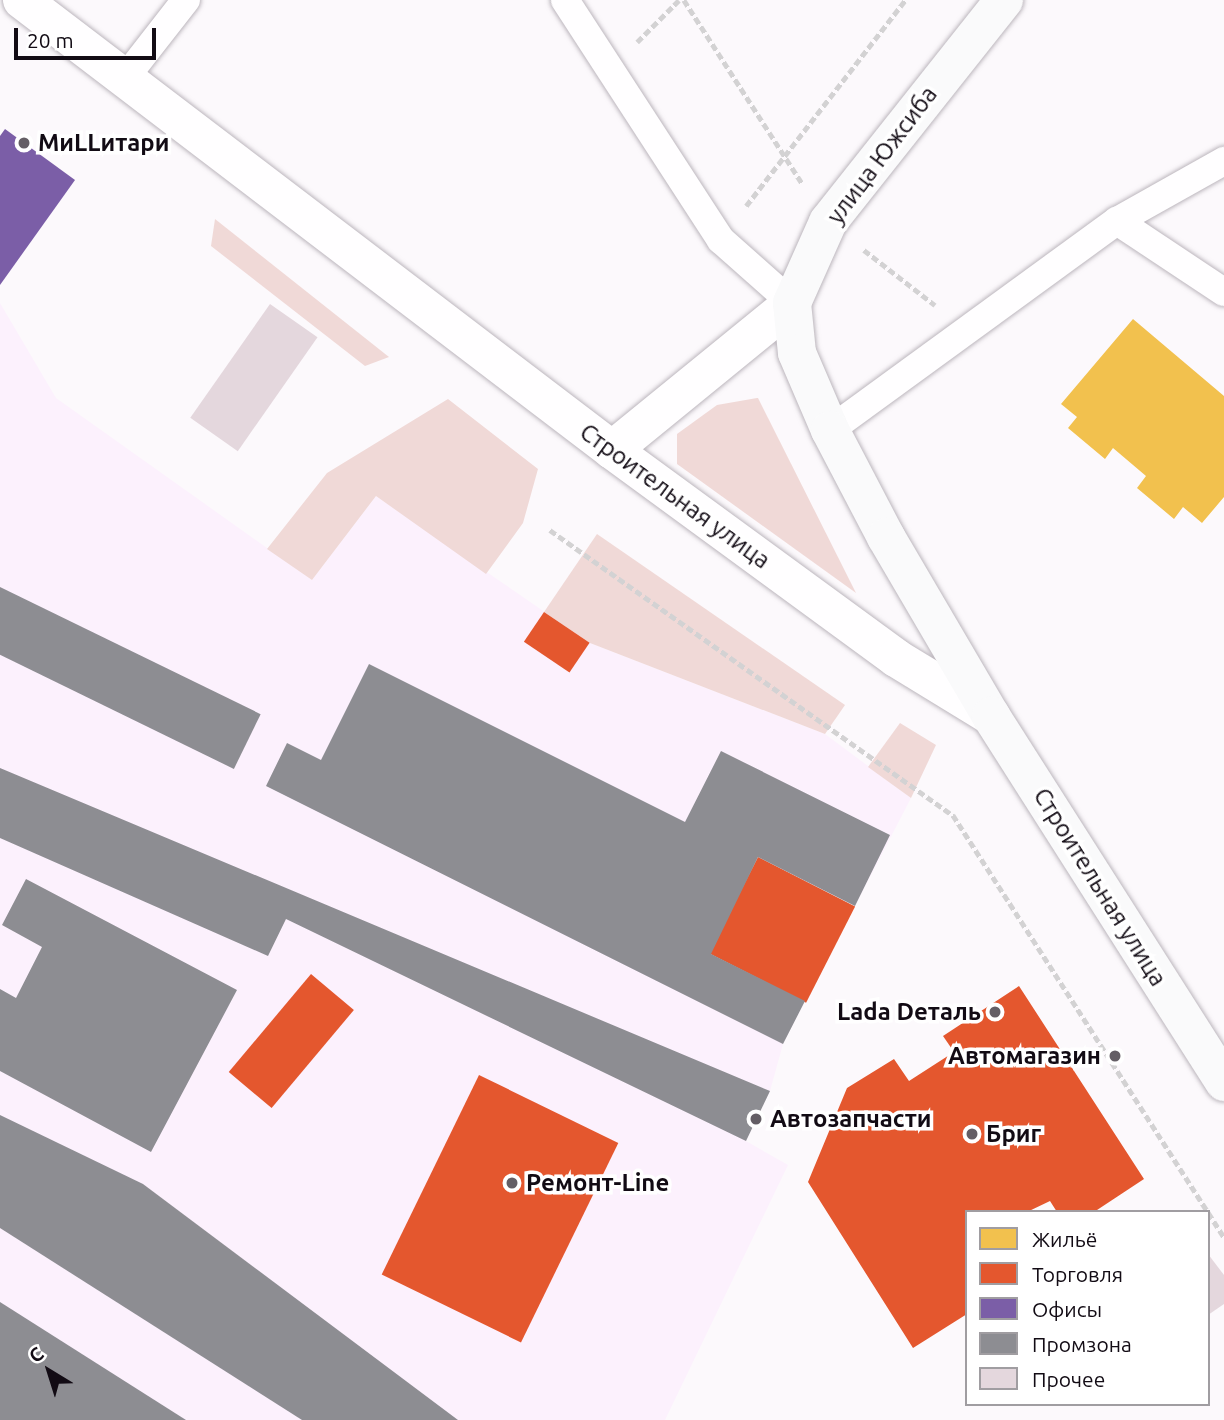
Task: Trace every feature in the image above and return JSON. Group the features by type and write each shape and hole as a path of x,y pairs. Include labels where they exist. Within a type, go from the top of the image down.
{"street":[{"name":"Строительная улица","path":"22,0 612,450 896,658 991,716 1224,1082"},
{"name":"улица Южсиба","path":"612,450 792,303 828,222 1004,0"},
{"path":"792,303 797,353 830,430 991,716"}],"lane":[{"path":"125,78 186,0"},
{"path":"565,0 721,240 792,303"},
{"path":"830,430 1118,220 1224,161"},
{"path":"1118,220 1224,292"}],"path":[{"path":"609,70 679,0"},
{"path":"721,240 905,0"},
{"path":"550,530 953,815 1207,1210"},
{"path":"1210,1215 1224,1237"}],"shaded area":[{"path":"215,219 389,357 365,366 211,246"},
{"path":"0,303 56,398 312,580 376,496 590,643 825,734 911,798 855,906 759,858 805,1001 783,1044 770,1091 746,1141 788,1165 665,1420 0,1420"},
{"path":"758,398 856,593 677,464 677,434 717,405"},
{"path":"448,399 538,469 523,523 486,574 376,496 312,580 267,549 327,473"},
{"path":"597,534 845,705 825,734 590,643 544,612"},
{"path":"900,723 936,745 911,798 868,767"}],"building: Жильё":[{"path":"1133,319 1224,396 1224,497 1202,523 1183,507 1174,519 1137,488 1146,476 1113,448 1105,459 1068,428 1077,417 1061,404"}],"building: Торговля":[{"path":"544,612 590,643 569,673 524,642"},
{"path":"758,857 855,906 806,1003 709,953"},
{"path":"311,974 354,1010 272,1108 229,1072"},
{"name":"Бриг","path":"1019,986 1144,1179 1097,1210 1056,1210 1050,1201 1031,1210 965,1210 965,1315 913,1348 808,1182 847,1088 894,1059 909,1081 954,1052 943,1036"},
{"name":"Ремонт-Line","path":"479,1075 618,1143 521,1342 382,1275"}],"building: Офисы":[{"path":"5,129 75,180 0,285 0,136"}],"building: Промзона":[{"path":"0,587 261,714 234,769 0,655"},
{"path":"369,664 685,822 721,751 890,835 855,906 758,857 711,954 805,1001 783,1044 266,786 287,743 321,760"},
{"path":"0,768 770,1091 746,1141 286,919 268,956 0,838"},
{"path":"26,879 237,990 151,1152 0,1071 0,989 16,998 42,947 2,925"},
{"path":"0,1115 143,1184 458,1420 302,1420 0,1228"},
{"path":"0,1302 186,1420 0,1420"}],"building: Прочее":[{"path":"270,304 318,337 238,451 190,418"},
{"path":"1210,1257 1224,1275 1224,1304 1210,1314"}],"place":[{"name":"МиLLитари","path":"24,143"},
{"name":"Lada Dеталь","path":"995,1012"},
{"name":"Автомагазин","path":"1115,1056"},
{"name":"Автозапчасти","path":"756,1119"},
{"name":"Бриг","path":"972,1134"},
{"name":"Ремонт-Line","path":"512,1183"}]}
